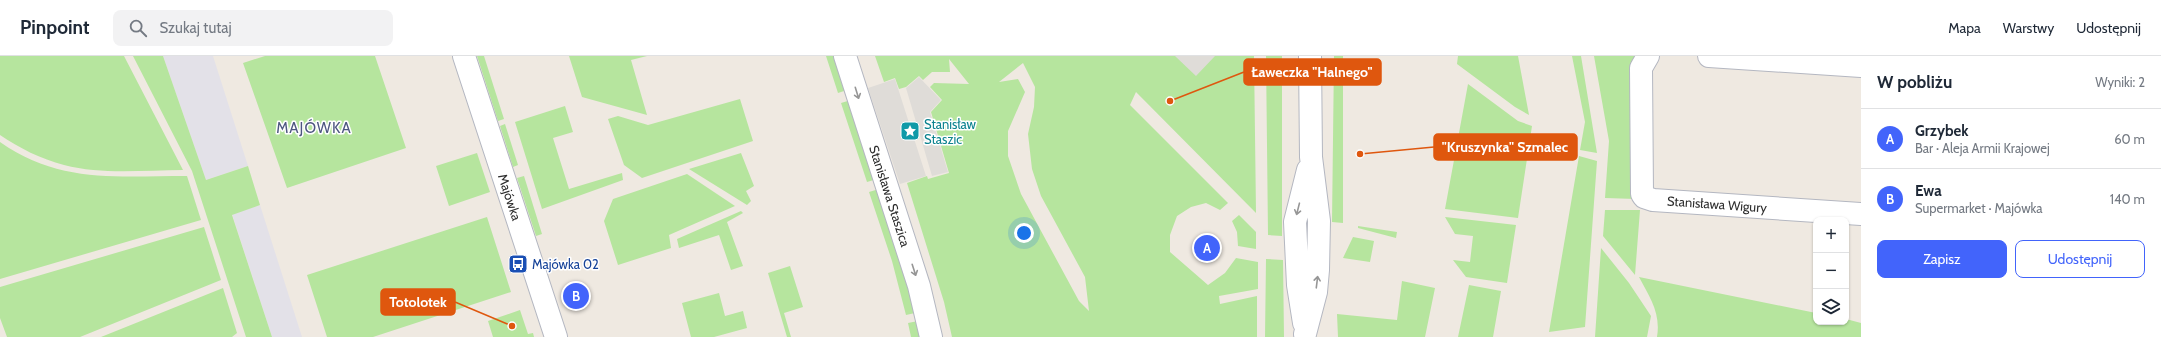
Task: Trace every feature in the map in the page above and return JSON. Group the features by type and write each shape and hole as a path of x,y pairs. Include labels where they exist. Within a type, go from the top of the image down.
{"street":[{"name":"Majówka","path":"464,56 556,337"},
{"name":"Stanisława Staszica","path":"845,56 918,286 931,337"},
{"path":"1305,335 1298,285 1295,222 1311,157 1310,56"},
{"name":"Stanisława Wigury","path":"1648,56 1641,68 1642,194 1648,199 1861,214"},
{"path":"1709,56 1861,66"}],"shaded area":[{"path":"163,56 213,56 248,166 206,180"},
{"path":"1175,56 1215,56 1196,76"},
{"path":"919,77 941,100 930,112 948,172 932,176 906,88"},
{"path":"895,79 926,176 900,184 868,88"},
{"path":"260,205 302,337 272,337 232,214"}],"green space":[{"path":"0,56 124,56 183,170 108,171 78,168 47,160 30,153 7,140 0,135"},
{"path":"133,56 163,56 206,180 248,166 260,205 232,215 272,337 246,337 192,171"},
{"path":"265,56 375,56 406,148 287,188 243,63"},
{"path":"477,56 484,56 504,119 498,121"},
{"path":"569,56 647,56 631,60 647,115 582,97"},
{"path":"826,56 836,56 847,90 838,93"},
{"path":"875,56 1254,56 1256,213 1136,92 1130,105 1228,203 1220,210 1206,203 1191,207 1177,216 1170,235 1170,252 1208,285 1225,273 1236,258 1258,262 1258,289 1219,296 1220,304 1257,296 1257,337 952,337 944,302 907,183 927,176 928,179 949,173 931,112 942,100 930,87 934,83 969,84 949,59 950,72 932,72 923,80 919,76 906,87 899,89 895,78 884,82","holes":["1023,63 1035,87 1034,107 1028,134 1032,169 1041,196 1085,277 1089,311 1079,301 1021,194 1008,156 1008,131 1025,92 1018,79 999,82"]},
{"path":"1266,56 1282,56 1282,236 1268,235"},
{"path":"1334,56 1343,56 1343,223 1332,222"},
{"path":"1458,56 1518,56 1529,115 1515,107 1457,64"},
{"path":"1572,56 1581,56 1597,153 1580,150 1585,122"},
{"path":"1594,56 1635,56 1636,199 1605,198 1609,141"},
{"path":"1468,84 1518,121 1532,126 1518,218 1445,209"},
{"path":"740,99 753,141 642,178 624,165 608,119 618,116 648,125"},
{"path":"851,100 877,179 867,182 841,103"},
{"path":"565,106 573,132 553,138 569,189 622,173 623,180 542,209 515,122"},
{"path":"505,124 518,165 513,167 500,126"},
{"path":"0,142 22,156 45,165 67,171 90,175 137,177 187,176 201,220 0,279"},
{"path":"477,153 490,192 449,206 436,166"},
{"path":"741,153 754,186 746,191 751,201 747,205 689,169"},
{"path":"1579,156 1597,161 1585,327 1549,332"},
{"path":"687,174 735,206 669,235 671,248 618,265 604,221 613,199"},
{"path":"524,176 542,234 536,236 517,178"},
{"path":"879,189 902,256 915,313 906,315 892,261 869,192"},
{"path":"1605,210 1640,210 1635,275 1603,236"},
{"path":"741,211 743,213 727,222 743,266 731,270 719,235 679,248 677,239"},
{"path":"1239,215 1256,232 1256,249 1238,246 1237,232 1232,221"},
{"path":"487,217 511,292 373,337 327,337 307,275"},
{"path":"1445,217 1516,225 1507,283 1466,277 1453,260 1470,262 1473,236 1455,234"},
{"path":"1358,226 1397,232 1396,238 1358,228"},
{"path":"204,227 221,280 80,337 7,337 0,318 0,287"},
{"path":"1353,237 1374,241 1370,262 1343,258"},
{"path":"1601,248 1629,283 1651,316 1647,337 1595,337"},
{"path":"1266,259 1283,260 1284,337 1265,337"},
{"path":"790,266 803,307 784,313 791,337 787,337 768,273"},
{"path":"1639,277 1813,312 1813,325 1849,325 1849,320 1861,323 1861,337 1657,337 1658,328 1656,313 1651,299"},
{"path":"1402,281 1435,288 1425,337 1338,337 1337,314 1397,320"},
{"path":"1469,285 1501,291 1493,337 1458,337"},
{"path":"223,288 237,333 232,337 101,337"},
{"path":"719,293 725,316 743,311 747,328 714,337 691,337 682,303"},
{"path":"520,310 528,334 533,333 534,337 493,337 488,321"},
{"path":"918,321 921,337 911,337 908,323"}],"place":[{"name":"Ławeczka \"Halnego\"","path":"1170,101"},
{"name":"Stanisław Staszic","path":"910,131"},
{"name":"\"Kruszynka\" Szmalec","path":"1360,154"},
{"name":"Grzybek","path":"1207,248"},
{"name":"Majówka 02","path":"518,264"},
{"name":"Ewa","path":"576,296"},
{"name":"Totolotek","path":"512,326"}],"district":[{"name":"MAJÓWKA","path":"314,128"}]}
